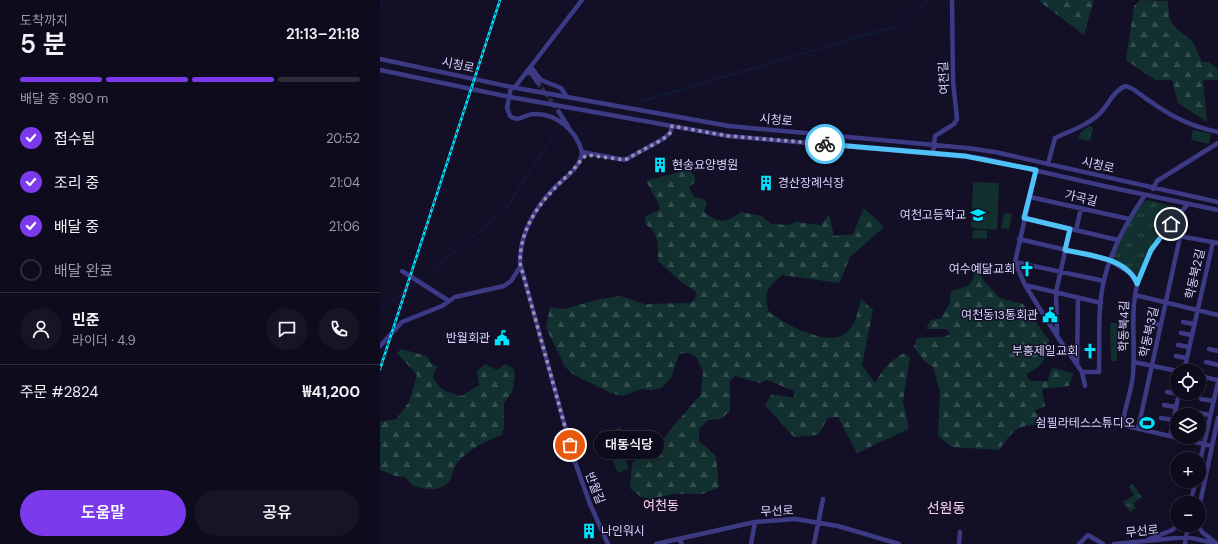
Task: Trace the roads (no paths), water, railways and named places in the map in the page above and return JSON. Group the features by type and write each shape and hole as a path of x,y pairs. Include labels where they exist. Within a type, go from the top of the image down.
{"street":[{"path":"580,161 582,152 577,139 557,120 546,115 531,114 519,119 514,119 508,111 513,87 531,67 582,0"},
{"name":"여천길","path":"934,145 935,136 954,124 957,120 953,81 952,0"},
{"name":"시청로","path":"380,59 513,87 626,106 729,126 995,152 1153,189 1218,202"},
{"path":"531,67 541,80 561,88 567,97"},
{"name":"시청로","path":"380,70 510,97 728,136 981,158 1218,210"},
{"path":"527,71 532,74 538,83"},
{"path":"1048,164 1055,138 1075,129 1101,113 1119,89 1126,86 1133,89 1174,118 1218,132"},
{"path":"559,112 569,130"},
{"path":"582,152 625,160 663,139 670,133 672,126"},
{"path":"1153,189 1157,181 1218,142"},
{"path":"933,153 934,145"},
{"path":"580,161 587,155 592,155"},
{"name":"반월길","path":"580,161 547,196 530,219 522,242 520,267 574,459 590,504 608,544"},
{"path":"1036,170 1019,239 1015,262 1025,285 1082,372 1085,386"},
{"path":"1104,186 1106,178"},
{"path":"1082,372 1099,372 1101,303 1109,260 1128,219 1145,195"},
{"name":"가곡길","path":"1030,197 1128,219"},
{"name":"학동북4길","path":"1170,436 1126,426 1123,421 1133,376 1135,295 1137,284 1146,261 1162,233 1188,204"},
{"path":"1076,230 1081,208"},
{"path":"1024,218 1118,240"},
{"path":"1057,336 1056,292 1070,229"},
{"path":"1162,233 1215,242"},
{"name":"학동북2길","path":"1166,303 1180,237"},
{"path":"1019,239 1109,260 1132,274 1137,284"},
{"name":"학동북2길","path":"1197,310 1215,242"},
{"path":"1015,262 1104,281"},
{"path":"380,346 402,322 442,306 455,297 480,293 507,285 520,267"},
{"path":"402,271 449,301"},
{"path":"1025,285 1101,303"},
{"name":"학동북2길","path":"1135,295 1218,315"},
{"path":"1077,364 1078,298"},
{"name":"학동북3길","path":"1152,366 1166,303"},
{"path":"1185,364 1197,310"},
{"path":"1148,328 1149,322 1161,325"},
{"path":"1183,322 1194,324"},
{"path":"1181,333 1191,335"},
{"path":"1178,345 1189,347"},
{"path":"1209,349 1218,351"},
{"path":"1176,356 1186,358"},
{"name":"학동북3길","path":"1134,362 1170,370"},
{"path":"1206,362 1218,365"},
{"path":"1138,429 1152,366"},
{"path":"1206,378 1218,381 1206,436"},
{"path":"1164,405 1176,407 1178,400"},
{"path":"1206,400 1214,401"},
{"path":"1206,414 1210,415"},
{"path":"1162,418 1170,419"},
{"path":"1202,496 1218,418"},
{"path":"1202,452 1204,444"},
{"name":"학동북4길","path":"1204,444 1212,446"},
{"path":"814,544 823,499"},
{"name":"무선로","path":"656,544 755,522 795,519 818,522 899,544"},
{"path":"751,544 755,522"},
{"path":"1145,541 1170,531"},
{"path":"959,544 960,532"},
{"path":"1185,544 1187,532"},
{"path":"1202,532 1218,544"},
{"path":"1079,544 1088,535 1103,544"},
{"name":"무선로","path":"1114,544 1145,541 1153,542 1187,537 1218,544"},
{"path":"679,538 682,544"},
{"path":"1170,544 1172,538"}],"waterway":[{"path":"380,4 381,0"},
{"path":"639,102 896,26 928,0"},
{"path":"420,280 506,209 556,131"},
{"path":"380,311 416,283"}],"tunnel":[{"path":"538,83 559,112"}],"railway":[{"path":"380,369 500,0"}],"place":[{"name":"현송요양병원","path":"660,165"},
{"name":"경산장례식장","path":"766,183"},
{"name":"여천고등학교","path":"978,215"},
{"name":"여수예닮교회","path":"1027,269"},
{"name":"여천동13통회관","path":"1050,315"},
{"name":"반월회관","path":"502,338"},
{"name":"부흥제일교회","path":"1090,351"},
{"name":"쉼필라테스스튜디오","path":"1147,423"},
{"name":"대동식당","path":"570,445"},
{"name":"나인워시","path":"589,531"}],"district":[{"name":"여천동","path":"661,505"},
{"name":"선원동","path":"946,508"}]}
